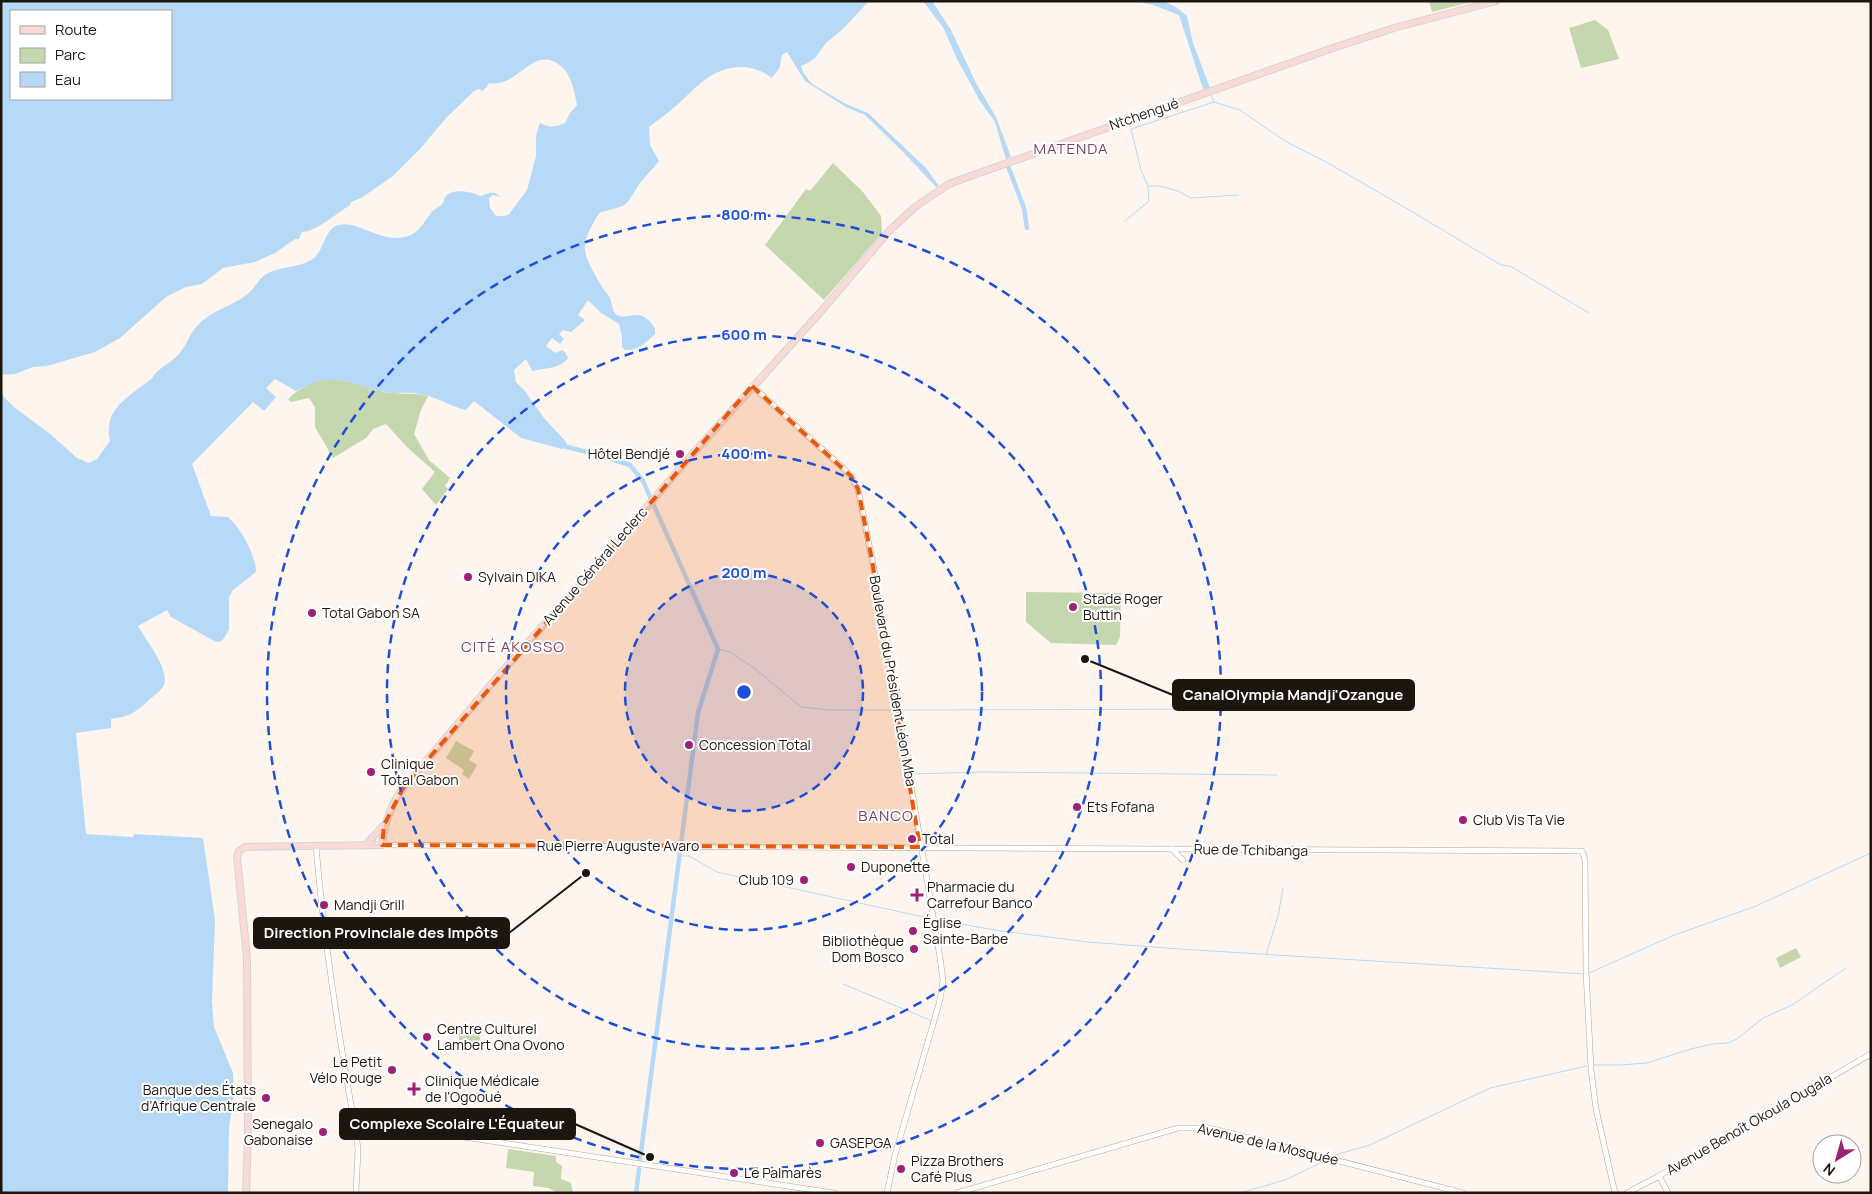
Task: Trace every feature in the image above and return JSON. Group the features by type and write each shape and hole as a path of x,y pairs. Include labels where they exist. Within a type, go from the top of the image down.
{"main road":[{"name":"Ntchengué","path":"656,496 752,386 824,308 898,221 949,184 1333,48 1394,28 1496,1"},
{"name":"Avenue Général Leclerc","path":"384,825 392,805 403,788 656,496"},
{"path":"382,845 384,825"},
{"path":"366,845 384,825"},
{"name":"Rue Pierre Auguste Avaro","path":"246,1193 248,1138 246,958 237,856 239,851 245,847 382,845"}],"street":[{"name":"Boulevard du Président Léon Mba","path":"752,386 844,469 851,476 858,489 898,708 942,970 942,993 887,1193"},
{"name":"Rue Pierre Auguste Avaro","path":"382,845 920,848"},
{"path":"316,846 324,930 356,1131 358,1149 356,1193"},
{"name":"Rue de Tchibanga","path":"920,848 1582,851 1585,860 1586,974 1592,1082 1615,1193"},
{"path":"1172,849 1183,860"},
{"name":"Avenue Benoît Okoula Ougala","path":"1627,1193 1871,1054"},
{"path":"354,1121 360,1120 365,1123"},
{"path":"356,1131 359,1124 365,1123 834,1193"},
{"name":"Avenue de la Mosquée","path":"957,1193 1152,1135 1189,1127 1208,1128 1332,1158 1463,1193"},
{"path":"356,1131 362,1136 368,1136 397,1128"},
{"path":"358,1149 368,1136"},
{"path":"1659,1176 1668,1193"}],"highlighted area":[{"path":"752,386 851,476 858,489 872,560 920,847 382,845 384,825 403,788"}],"green space":[{"path":"1429,1 1475,1 1432,12"},
{"path":"1595,20 1608,30 1619,59 1581,68 1569,28"},
{"path":"833,163 863,192 881,216 882,233 824,300 765,245 806,189 810,191"},
{"path":"329,378 351,382 384,392 428,396 421,410 414,434 429,460 450,478 445,486 448,489 436,505 422,489 435,472 408,448 386,424 373,429 366,438 333,458 315,427 315,407 309,398 291,402 288,399 297,391"},
{"name":"Stade Roger Buttin","path":"1026,592 1121,593 1120,637 1116,645 1051,643 1026,622"},
{"path":"456,741 474,751 469,760 477,765 469,779 462,774 464,770 446,758"},
{"path":"1796,948 1801,957 1780,968 1776,958"},
{"path":"459,1025 480,1026 480,1047 459,1047"},
{"path":"508,1149 556,1156 556,1162 562,1166 561,1179 571,1183 573,1193 557,1193 549,1188 533,1186 534,1172 506,1168"}],"water":[{"path":"1,1 869,1 843,29 826,43 816,57 801,66 803,72 812,84 846,104 868,113 926,168 939,186 936,187 865,115 846,107 805,81 787,52 782,55 780,67 772,78 755,69 746,67 737,67 719,72 702,82 674,108 649,127 650,145 659,161 640,183 628,202 623,206 599,213 590,228 586,241 585,249 588,260 610,298 615,314 622,316 640,315 644,317 655,328 655,334 638,347 625,350 622,347 619,324 600,312 588,300 578,315 585,320 571,332 563,330 559,334 564,339 560,344 552,338 546,346 555,353 562,350 565,352 568,358 565,362 552,368 532,371 526,359 514,370 516,382 525,391 544,418 567,443 566,448 562,449 521,438 474,401 466,410 422,394 385,392 341,380 322,381 310,384 296,391 275,379 266,388 276,397 264,411 253,402 192,464 211,516 228,517 238,528 251,550 256,572 233,590 229,597 229,630 222,641 216,642 171,617 167,610 138,626 160,663 165,678 164,685 135,711 127,716 111,719 111,728 76,733 86,834 133,837 134,834 203,838 215,920 212,1001 214,1027 233,1073 234,1092 229,1128 228,1193 1,1193 1,390 3,396 15,408 49,433 77,458 89,463 97,459 110,441 109,425 115,410 124,400 151,380 159,370 179,354 199,324 211,315 244,297 268,273 311,260 319,252 329,231 338,225 346,224 382,236 401,238 414,233 432,212 442,204 448,194 458,191 481,196 494,193 501,197 493,195 489,198 490,208 496,216 509,214 527,190 536,156 536,136 540,123 552,126 565,123 577,105 570,79 561,66 551,60 542,60 500,83 489,83 482,91 479,89 474,91 447,117 420,149 393,176 361,198 351,202 350,205 320,226 302,232 299,239 295,239 275,253 255,262 223,268 202,284 186,287 166,297 120,338 95,352 47,366 33,367 15,374 1,375"},
{"path":"923,1 932,1 951,30 976,83 996,117 1011,157 1006,159 995,122 980,101 957,59 944,29"},
{"path":"1137,1 1163,1 1176,7 1187,16 1193,43 1210,88 1203,89 1179,15"}],"waterway":[{"path":"1125,221 1149,201 1148,186 1141,170 1131,129 1214,102 1211,95"},
{"path":"1214,102 1240,110 1285,141 1328,163 1501,265 1510,266 1589,313"},
{"path":"1008,166 1024,208 1027,228"},
{"path":"1149,186 1160,186 1178,191 1191,198 1238,195"},
{"path":"567,447 630,465 643,481 718,649 698,713 640,1160"},
{"path":"718,649 730,652 754,668 801,707 829,710 895,710"},
{"path":"901,710 1273,709"},
{"path":"911,774 984,772 1277,775"},
{"path":"1589,973 1672,936 1756,906 1871,853"},
{"path":"678,856 689,856 717,872 933,919"},
{"path":"1266,955 1278,916 1283,888"},
{"path":"937,920 1001,931 1088,942 1585,974"},
{"path":"1592,1065 1647,1063 1691,1049 1712,1044 1728,1043 1737,1039 1763,1018 1792,1005 1846,968"},
{"path":"843,984 930,1020"},
{"path":"1332,1156 1370,1145 1490,1088 1587,1066"},
{"path":"1240,1193 1285,1180 1327,1160"},
{"path":"636,1193 639,1169"}],"place":[{"name":"Hôtel Bendjé","path":"680,454"},
{"name":"Sylvain DIKA","path":"468,577"},
{"name":"Stade Roger Buttin","path":"1073,607"},
{"name":"Total Gabon SA","path":"312,613"},
{"name":"CanalOlympia Mandji'Ozangue","path":"1085,659"},
{"name":"Concession Total","path":"689,745"},
{"name":"Clinique Total Gabon","path":"371,772"},
{"name":"Ets Fofana","path":"1077,807"},
{"name":"Club Vis Ta Vie","path":"1463,820"},
{"name":"Total","path":"912,839"},
{"name":"Duponette","path":"851,867"},
{"name":"Direction Provinciale des Impôts","path":"586,873"},
{"name":"Club 109","path":"804,880"},
{"name":"Pharmacie du Carrefour Banco","path":"917,895"},
{"name":"Mandji Grill","path":"324,905"},
{"name":"Église Sainte-Barbe","path":"913,931"},
{"name":"Bibliothèque Dom Bosco","path":"914,949"},
{"name":"Centre Culturel Lambert Ona Ovono","path":"427,1037"},
{"name":"Le Petit Vélo Rouge","path":"392,1070"},
{"name":"Clinique Médicale de l'Ogooué","path":"414,1089"},
{"name":"Banque des États d'Afrique Centrale","path":"266,1098"},
{"name":"Senegalo Gabonaise","path":"323,1132"},
{"name":"GASEPGA","path":"820,1143"},
{"name":"Complexe Scolaire L'Équateur","path":"650,1157"},
{"name":"Pizza Brothers Café Plus","path":"901,1169"},
{"name":"Le Palmarès","path":"734,1173"}],"district":[{"name":"MATENDA","path":"1071,149"},
{"name":"CITÉ AKOSSO","path":"513,647"},
{"name":"BANCO","path":"886,816"}]}
